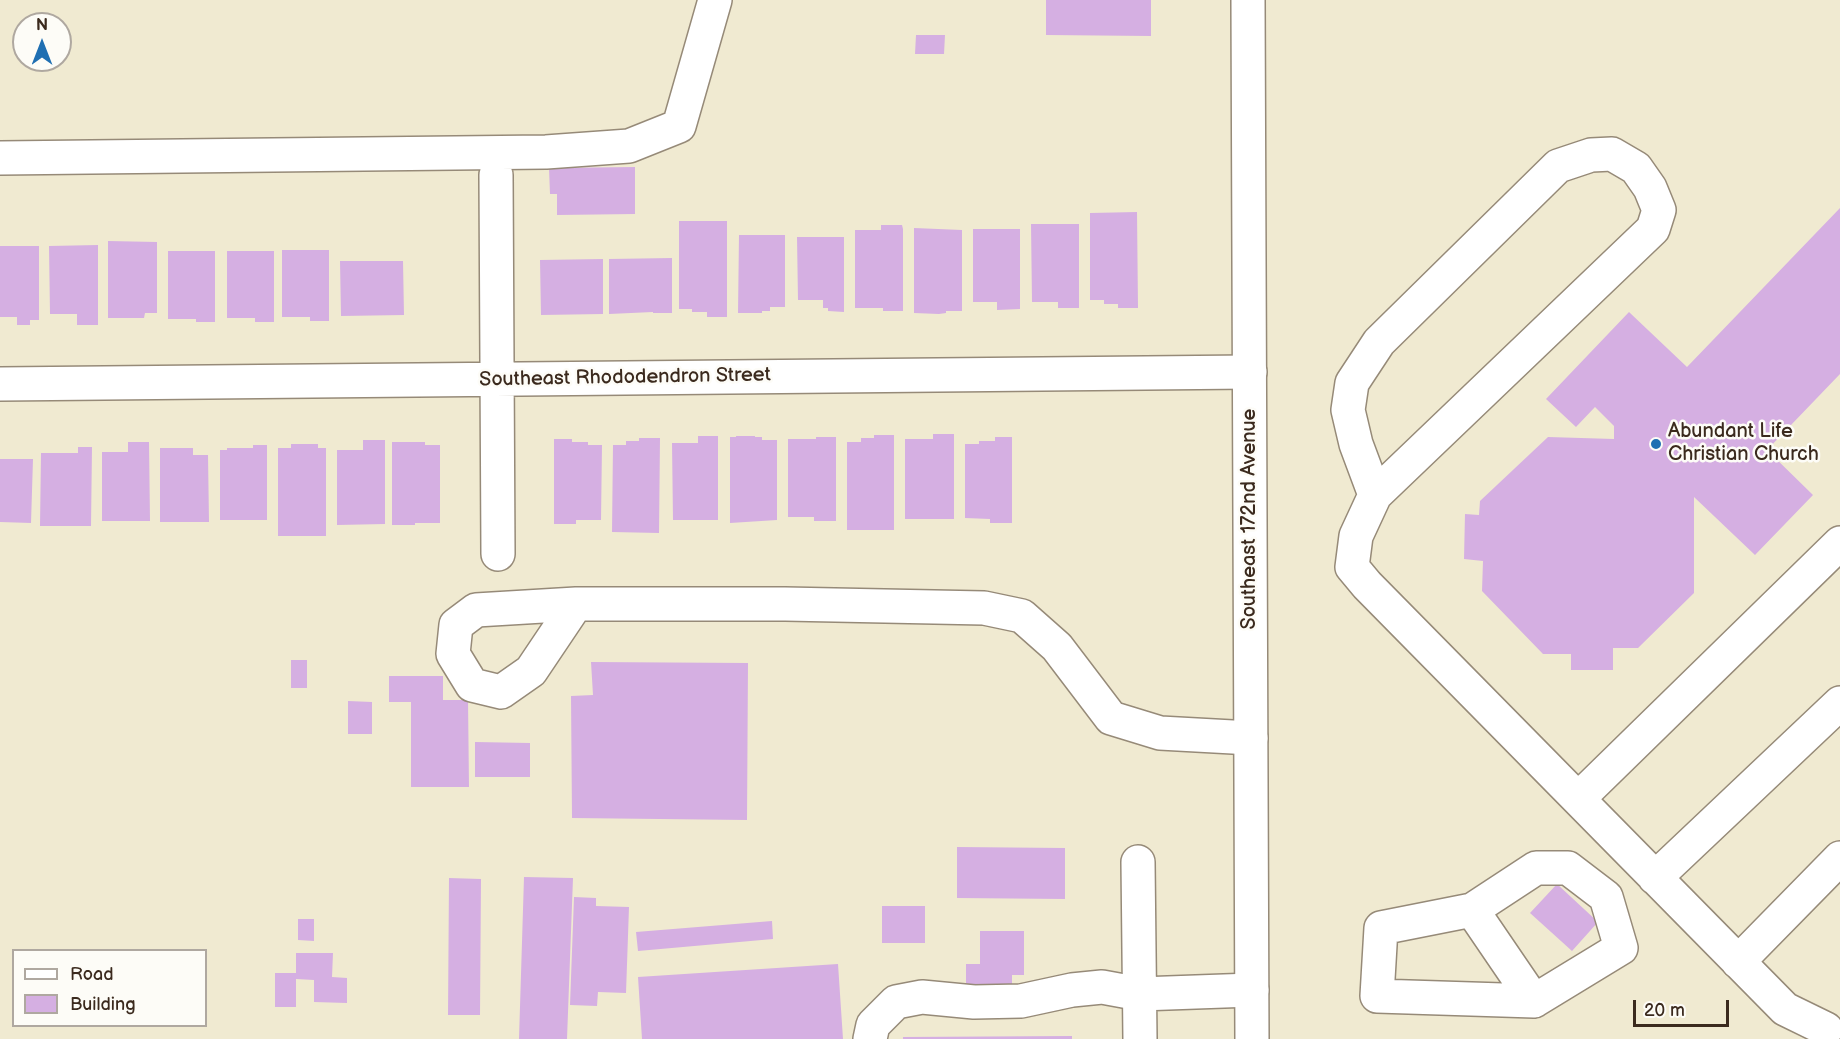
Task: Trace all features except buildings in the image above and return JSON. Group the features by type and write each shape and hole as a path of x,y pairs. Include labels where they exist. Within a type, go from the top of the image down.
{"street":[{"path":"0,158 546,152 629,146 679,126 715,0"},
{"name":"Southeast 172nd Avenue","path":"1248,0 1252,1039"},
{"path":"1375,495 1356,444 1348,410 1352,383 1379,342 1558,166 1591,155 1612,154 1636,168 1650,188 1659,210 1653,229 1375,495 1356,536 1352,567 1785,1010 1831,1027"},
{"path":"496,175 498,554"},
{"name":"Southeast Rhododendron Street","path":"0,384 1250,372"},
{"path":"1578,799 1840,543"},
{"path":"576,604 785,604 984,608 1022,616 1057,647 1111,718 1160,733 1251,738"},
{"path":"1606,897 1648,870 1840,702"},
{"path":"1738,962 1840,858"},
{"path":"1138,862 1140,1039"},
{"path":"1536,868 1568,868 1606,897 1621,948 1534,1001 1377,996 1382,928 1472,910 1536,868"},
{"path":"1472,910 1534,1001"},
{"path":"870,1039 873,1026 896,1002 922,997 974,1002 1021,1001 1072,990 1102,987 1140,994 1252,990"}],"place":[{"name":"Abundant Life Christian Church","path":"1656,444"}]}
